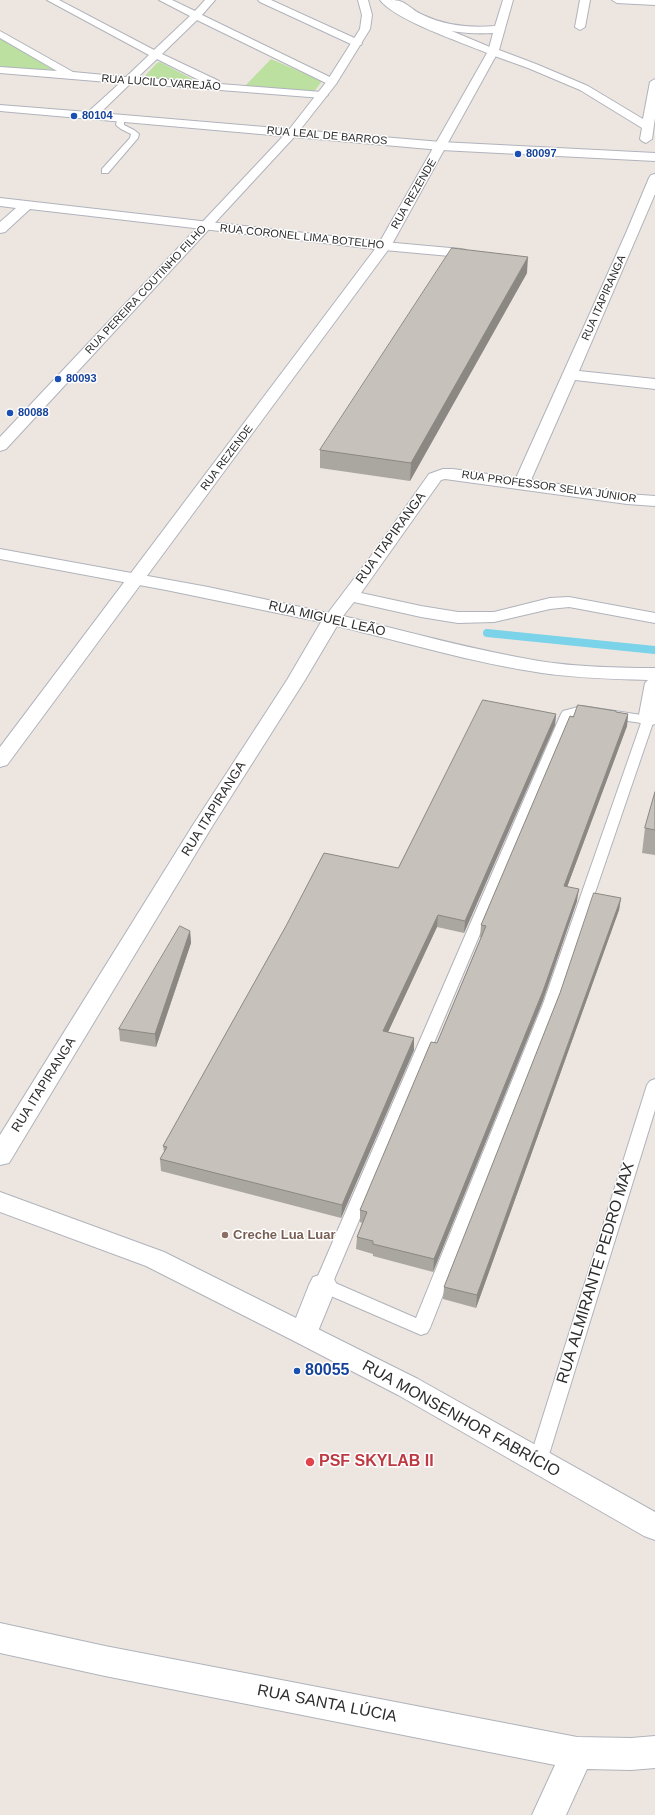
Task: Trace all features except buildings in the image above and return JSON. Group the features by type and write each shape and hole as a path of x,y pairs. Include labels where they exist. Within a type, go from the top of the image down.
{"street":[{"path":"52,0 154,54 226,88"},
{"path":"164,0 332,82"},
{"path":"91,116 154,54 196,16 210,0"},
{"path":"263,0 357,43"},
{"path":"385,0 435,23 458,30 481,31 500,29"},
{"name":"RUA REZENDE","path":"0,761 384,246 493,52 508,0"},
{"path":"580,27 585,0"},
{"path":"617,0 655,2"},
{"path":"364,4 377,6 397,5 412,18 584,88 648,127"},
{"name":"RUA PEREIRA COUTINHO FILHO","path":"0,446 292,133 332,82 365,29 367,15 364,4"},
{"path":"0,34 74,76"},
{"name":"RUA LUCILO VAREJÃO","path":"0,70 322,95"},
{"path":"642,156 655,82"},
{"name":"RUA LEAL DE BARROS","path":"0,108 441,146 655,157"},
{"name":"RUA ITAPIRANGA","path":"522,483 633,233 655,178"},
{"name":"RUA CORONEL LIMA BOTELHO","path":"0,202 384,246 461,253"},
{"path":"0,229 27,205"},
{"path":"570,375 655,384"},
{"name":"RUA ITAPIRANGA","path":"0,1156 203,825 296,680 332,619 348,596 377,560 435,477 442,474"},
{"name":"RUA PROFESSOR SELVA JÚNIOR","path":"442,474 453,474 522,483 627,499 655,501"},
{"name":"RUA MIGUEL LEÃO","path":"0,554 137,579 332,619 492,658 535,666 624,674 655,674"},
{"path":"348,596 450,616 468,618 495,616 556,602 569,602 655,618"},
{"path":"648,720 655,683"},
{"name":"RUA MONSENHOR FABRÍCIO","path":"0,1202 155,1259 304,1333 408,1387 655,1527"},
{"path":"304,1333 323,1285"},
{"name":"RUA SANTA LÚCIA","path":"0,1638 105,1661 577,1753 631,1754 655,1752"},
{"path":"549,1815 577,1753"}],"lane":[{"path":"105,171 134,138 135,134 133,131 123,128 120,125 121,118"},
{"path":"582,710 648,720 550,1004 421,1328 323,1285 567,714 582,710"},
{"name":"RUA ALMIRANTE PEDRO MAX","path":"538,1461 655,1085"}],"green space":[{"path":"0,38 55,71 0,67"},
{"path":"271,59 322,81 314,92 245,86"},
{"path":"160,62 196,81 143,78 157,63"}],"waterway":[{"path":"487,633 655,650"}],"place":[{"name":"80104","path":"74,116"},
{"name":"80097","path":"518,154"},
{"name":"80093","path":"58,379"},
{"name":"80088","path":"10,413"},
{"name":"Creche Lua Luar","path":"225,1235"},
{"name":"80055","path":"297,1371"},
{"name":"PSF SKYLAB II","path":"310,1462"}]}
